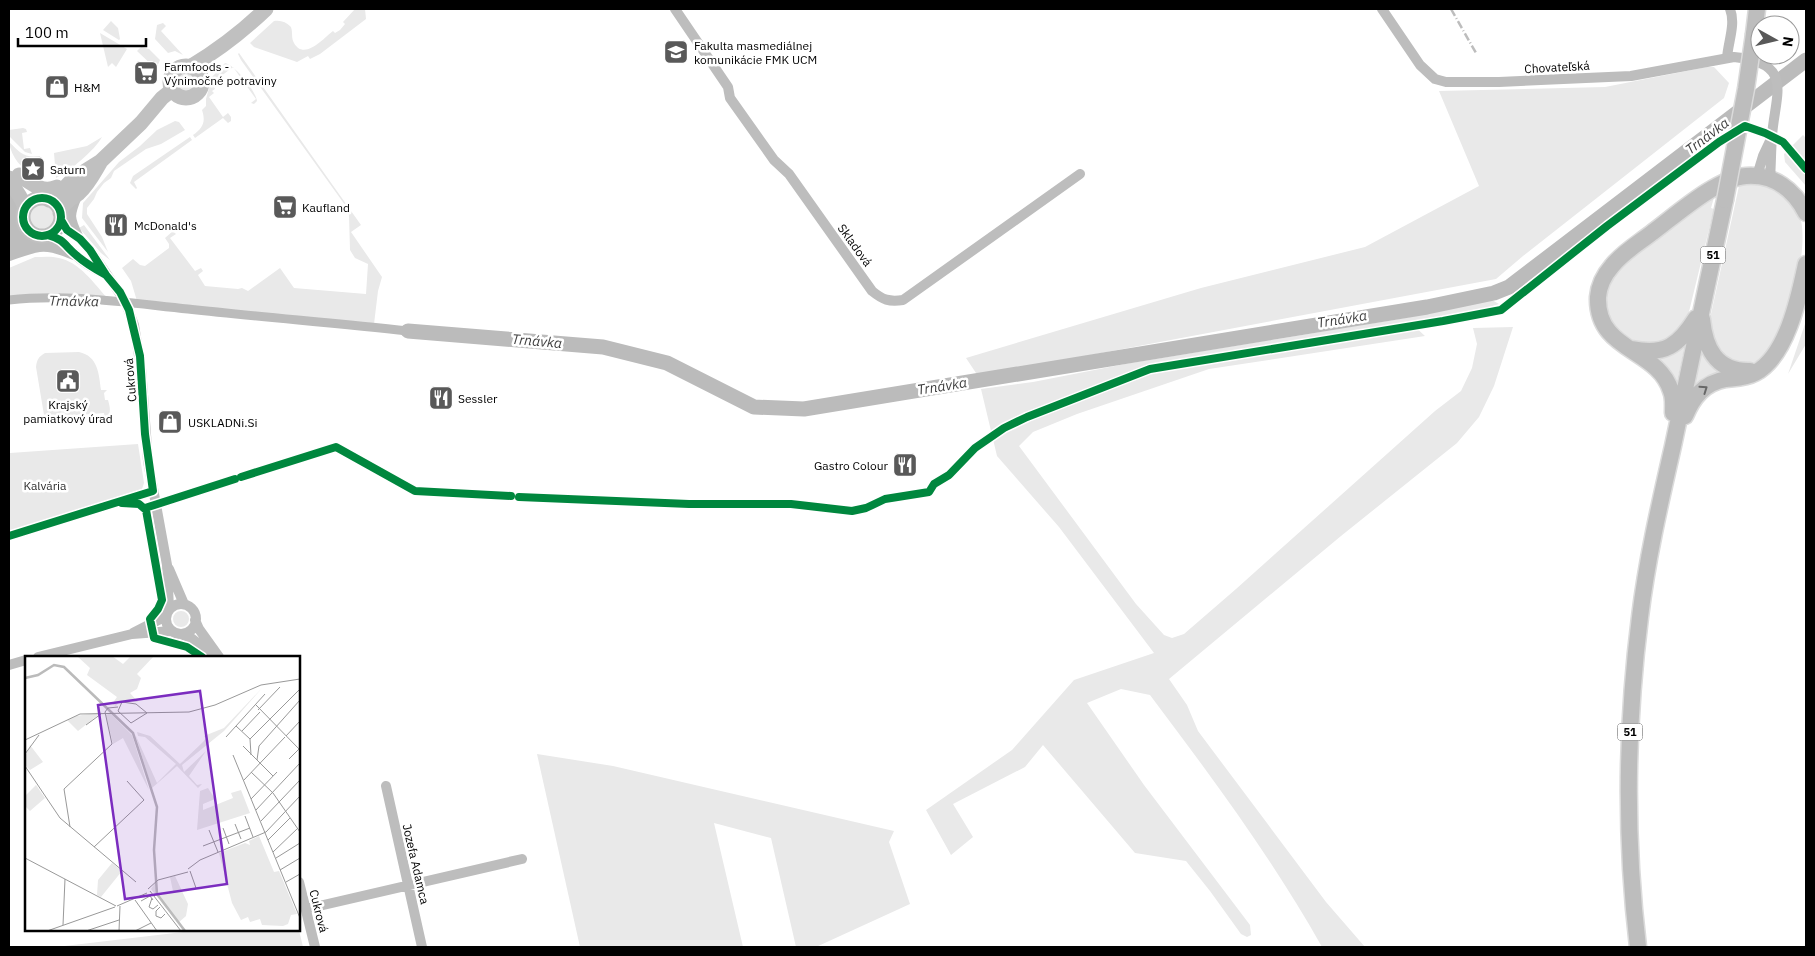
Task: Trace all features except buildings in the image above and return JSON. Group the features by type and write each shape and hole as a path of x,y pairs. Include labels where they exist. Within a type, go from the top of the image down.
{"main road":[{"path":"244,29 210,66 201,79 200,89 196,95 186,98 175,93 170,81 173,73 180,67 190,67 204,59 244,29 266,9"},
{"name":"51","path":"1638,947 1632,894 1629,766 1632,693 1640,617 1649,556 1725,200 1746,89 1757,9"},
{"path":"190,67 197,71 201,79"},
{"path":"12,176 38,188 45,190 54,189 101,161 175,93"},
{"path":"12,176 19,192 26,228 42,235 58,228 65,202 79,192 101,161"},
{"path":"12,176 30,191 56,205 60,216"},
{"path":"24,214 32,201 58,195 74,178"},
{"path":"1672,445 1673,402 1670,388 1657,368 1626,348 1606,328 1602,321 1598,294 1603,280 1612,265 1627,252 1699,198 1737,178 1763,178 1785,187 1794,194 1806,213"},
{"path":"1672,445 1691,402 1700,391 1718,381 1742,377 1759,370 1774,356 1794,310 1806,264"},
{"path":"1626,348 1651,351 1668,348 1683,337 1701,310"},
{"path":"1701,310 1706,340 1716,359 1734,370 1759,370"}],"street":[{"name":"Skladová","path":"675,9 728,87 730,98 774,160 789,174 872,290 881,298 891,302 903,300 1080,174"},
{"name":"Chovateľská","path":"1382,9 1420,65 1435,79 1446,82 1499,82 1631,76 1727,58 1744,58 1766,65 1776,79 1779,92 1772,136 1772,157 1763,178"},
{"path":"1727,58 1732,24 1730,9"},
{"path":"9,231 14,216 15,202 12,176"},
{"name":"Cukrová","path":"79,192 70,216 72,224 80,239 120,292 132,318 141,362 148,461 167,565 168,613"},
{"path":"9,240 18,234 24,214"},
{"name":"Cukrová","path":"60,216 66,230 80,239"},
{"path":"9,254 26,239 42,235"},
{"name":"Cukrová","path":"42,235 65,243 74,254 92,268 106,275"},
{"path":"9,254 29,247 42,246 59,248 74,254"},
{"name":"Cukrová","path":"167,565 184,604"},
{"path":"132,634 168,613 179,604 184,604 193,611 199,629 216,656"},
{"path":"168,613 168,626 191,638 216,656"},
{"path":"42,656 132,634 189,631 195,620"},
{"path":"9,665 25,660"},
{"name":"Jozefa Adamca","path":"386,786 422,947"},
{"path":"306,909 522,859"},
{"name":"Cukrová","path":"300,886 315,947"}],"green space":[{"path":"355,9 365,9 366,19 320,54 310,59 308,56 297,62 254,47 250,43 274,21 279,21 291,27 293,41 298,48 308,49 319,43 333,31 335,33 340,30 345,24 343,22"},
{"path":"111,21 118,28 119,40 103,30"},
{"path":"163,23 166,26 161,31 183,55 175,51 168,53 155,39 157,25"},
{"path":"100,33 127,49 116,67 112,63 108,67"},
{"path":"141,47 149,49 160,60 156,69 137,51"},
{"path":"239,53 361,225 351,232 382,277 378,291 374,324 137,301 131,281 122,268 133,259 140,265 145,266 169,248 165,238 173,231 176,234 170,238 195,271 201,268 203,271 198,275 205,286 242,288 248,291 280,268 294,288 366,294 368,264 355,258 350,250 349,215 345,205 241,60"},
{"path":"225,63 233,67 212,83 215,89 212,91 214,93 209,97 223,117 228,113 231,121 228,123 223,118 195,138 193,135 203,124 202,110 206,106 212,77"},
{"path":"1714,67 1729,83 1724,98 1496,279 978,376 966,358 1201,288 1365,247 1479,186 1439,91 1605,87"},
{"path":"234,68 253,91 257,101 254,104 251,103 256,99"},
{"path":"186,72 193,75 196,82 193,89 186,92 179,89 176,82 179,75"},
{"path":"175,121 179,122 185,130 161,144 146,149 114,171 111,178 104,183 87,208 87,214 102,237 108,252 82,218 83,203 119,162 157,130"},
{"path":"23,128 27,132 22,133 24,149 30,148 32,154 25,152 9,136 9,130"},
{"path":"1803,135 1806,138 1806,186 1785,162 1784,154"},
{"path":"102,137 82,160 56,178 54,153 87,146"},
{"path":"190,137 192,140 134,182 136,189 130,183 133,176"},
{"path":"9,142 26,155 40,156 43,170 36,176 26,170 15,158"},
{"path":"1749,183 1771,188 1784,196 1795,207 1799,214 1802,228 1802,247 1794,292 1779,334 1769,350 1759,360 1748,364 1741,364 1729,363 1710,337 1709,323 1739,186"},
{"path":"1715,194 1711,208 1714,209 1687,320 1680,331 1661,345 1636,342 1623,336 1613,326 1606,313 1605,298 1609,279 1615,270 1657,235"},
{"path":"42,204 51,208 55,217 51,226 42,230 33,226 29,217 33,208"},
{"path":"84,225 110,260 101,253 79,228"},
{"path":"35,257 56,257 66,260 80,268 107,298 45,294 9,297 9,268"},
{"path":"1492,300 1499,304 1412,324 1425,336 1209,369 1077,414 1033,432 1019,446 1136,604 1164,635 1172,638 1184,634 1435,411 1461,391 1472,368 1477,344 1473,328 1513,327 1494,386 1479,417 1457,443 1341,536 1169,679 1187,705 1198,731 1326,902 1365,947 1322,947 1283,881 1262,850 1150,695 1121,689 1087,703 1144,785 1250,925 1251,935 1247,937 1241,934 1186,861 1135,853 1043,745 1025,767 953,804 973,837 951,855 926,810 1012,750 1074,680 1154,653 1059,527 997,456 981,389 1033,382 1125,364 1405,318"},
{"path":"1806,321 1806,344 1788,374"},
{"path":"1686,340 1675,391 1648,355"},
{"path":"1702,344 1730,373 1693,392"},
{"path":"79,352 90,357 96,366 101,390 107,390 104,393 105,400 108,400 109,415 105,419 104,413 56,417 56,422 50,421 44,415 36,367 37,361 45,353"},
{"name":"Kalvária","path":"138,444 144,483 142,489 9,531 9,450 10,453"},
{"path":"181,611 189,619 181,627 173,619"},
{"path":"537,754 613,766 894,831 889,842 910,904 816,947 796,947 771,838 714,823 743,947 580,947"},
{"path":"192,931 299,931 303,947 56,947"}],"waterway":[{"name":"Trnávka","path":"408,331 603,347 667,363 754,407 804,409 1427,307 1494,293 1509,287 1806,60"},
{"name":"Trnávka","path":"9,300 76,298 408,331"}],"railway":[{"path":"1451,9 1476,53"}],"cycle path":[{"path":"519,497 689,504 791,504 852,511 866,508 885,499 929,492 934,484 949,475 975,448 1004,428 1027,417 1150,369 1501,310 1607,226 1719,142 1745,126 1783,142 1806,169"},
{"path":"42,198 49,199 55,204 60,210 61,217 60,224 55,230 49,235 42,236 35,235 29,230 24,224 23,217 24,210 29,204 35,199 42,198"},
{"path":"9,536 153,491 145,434 140,356 129,310 120,292 106,275 90,250 80,239 67,230 61,220"},
{"path":"48,235 61,241 83,261 106,275"},
{"path":"241,477 336,447 415,491 511,496"},
{"path":"145,508 235,479"},
{"path":"122,503 139,504 146,510 162,600 150,619 154,638 187,647 200,656"}],"place":[{"name":"Fakulta masmediálnej komunikácie FMK UCM","path":"676,52"},
{"name":"Farmfoods - Výnimočné potraviny","path":"146,73"},
{"name":"H&M","path":"57,87"},
{"name":"Saturn","path":"33,169"},
{"name":"Kaufland","path":"285,207"},
{"name":"McDonald's","path":"116,225"},
{"name":"Krajský pamiatkový úrad","path":"68,381"},
{"name":"Sessler","path":"441,398"},
{"name":"USKLADNi.Si","path":"170,422"},
{"name":"Gastro Colour","path":"905,465"}]}
